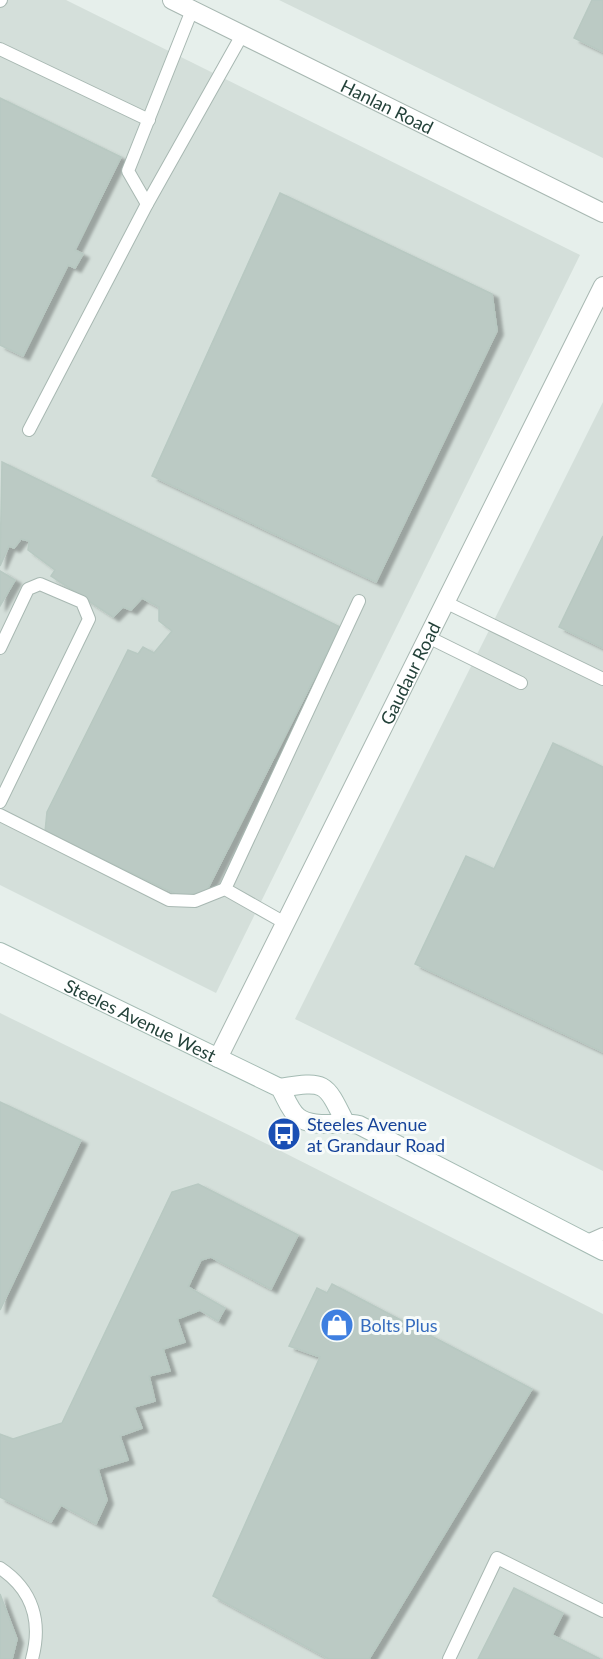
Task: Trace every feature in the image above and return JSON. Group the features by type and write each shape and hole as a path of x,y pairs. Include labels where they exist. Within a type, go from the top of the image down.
{"street":[{"name":"Hanlan Road","path":"172,0 603,213"},
{"name":"Gaudaur Road","path":"218,1058 603,286"},
{"name":"Steeles Avenue West","path":"0,952 280,1088"},
{"path":"345,1122 330,1091 314,1083 280,1088 297,1116 315,1123 345,1122 359,1125 603,1251"}],"lane":[{"path":"147,204 128,171 192,10"},
{"path":"29,430 147,204 242,35"},
{"path":"0,49 149,120"},
{"path":"0,648 28,589 40,584 82,602 89,619 0,802"},
{"path":"0,815 170,900 195,901 225,889 359,601"},
{"path":"445,602 603,679"},
{"path":"428,637 521,683"},
{"path":"225,889 285,923"},
{"path":"585,1242 603,1234"},
{"path":"449,1659 497,1558 603,1611"},
{"path":"0,1568 29,1595 38,1637 32,1659"}],"shaded area":[{"path":"0,0 66,0 580,255 216,993 0,885"},
{"path":"279,0 603,0 603,158"},
{"path":"603,402 603,1171 295,1019"},
{"path":"0,1013 269,1145 603,1314 603,1659 0,1659"}],"building":[{"path":"592,0 603,0 603,52 574,38"},
{"path":"0,98 121,157 75,250 83,254 75,268 68,265 23,356 0,345"},
{"path":"280,193 492,294 497,331 376,582 152,476"},
{"path":"2,462 340,627 206,892 180,896 45,832 47,812 128,650 138,654 143,647 154,653 172,631 159,621 159,607 142,598 131,610 123,607 113,617 51,576 55,570 28,550 29,541 21,539 14,548 9,546 0,566"},
{"path":"603,536 603,648 559,627"},
{"path":"0,571 15,580 0,606"},
{"path":"553,743 603,767 603,1052 415,964 466,856 494,869"},
{"path":"0,1102 81,1140 0,1310"},
{"path":"198,1184 298,1235 271,1289 211,1257 201,1260 188,1287 225,1308 218,1321 200,1310 177,1319 185,1342 163,1349 170,1371 149,1376 155,1401 134,1407 142,1428 120,1436 128,1460 98,1469 107,1500 96,1524 61,1505 51,1522 0,1497 0,1434 13,1439 62,1423 172,1192"},
{"path":"332,1284 532,1389 369,1659 329,1659 213,1596 320,1357 289,1346 317,1288 327,1293"},
{"path":"514,1588 563,1613 552,1635 600,1659 478,1659"},
{"path":"0,1594 17,1639 12,1659 0,1659"}],"place":[{"name":"Steeles Avenue at Grandaur Road","path":"284,1134"},
{"name":"Bolts Plus","path":"337,1325"}]}
